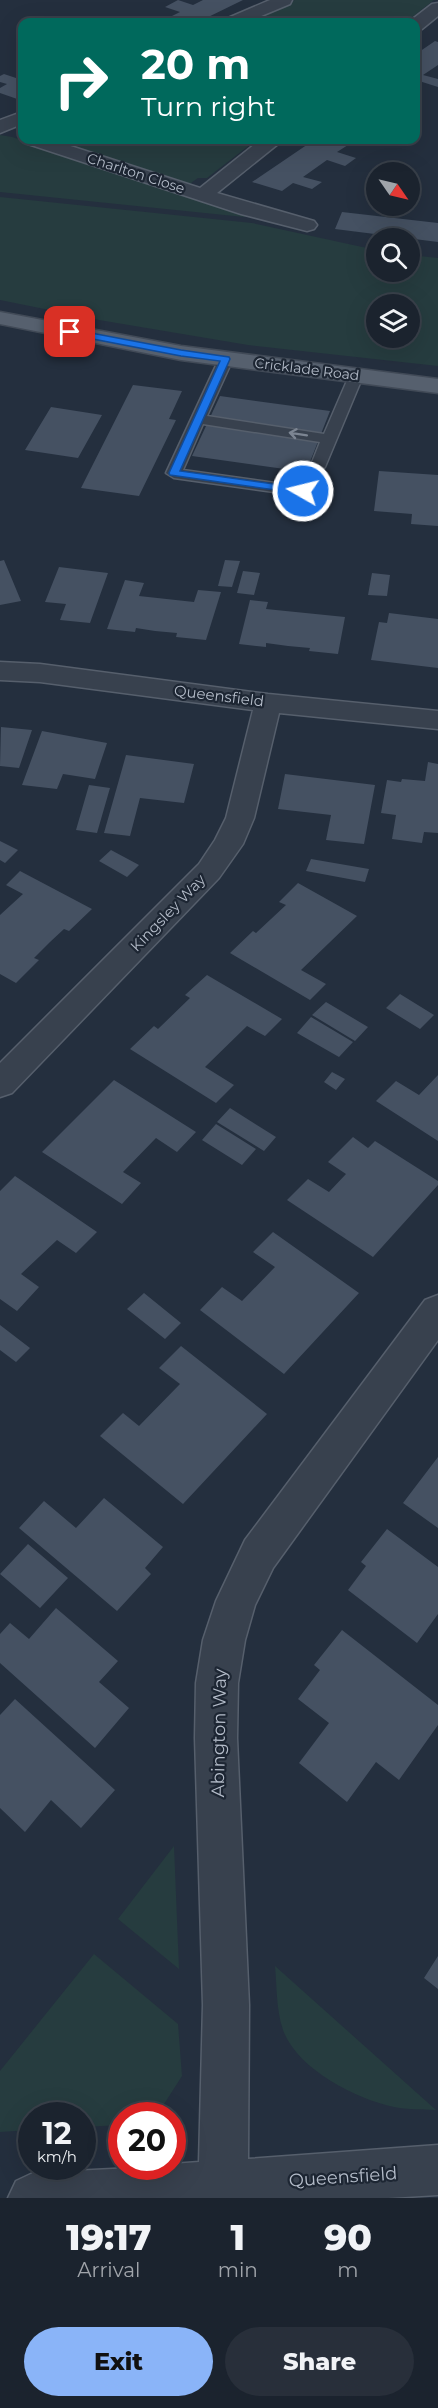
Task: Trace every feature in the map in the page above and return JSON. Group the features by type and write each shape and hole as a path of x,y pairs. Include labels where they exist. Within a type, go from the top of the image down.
{"main road":[{"name":"Cricklade Road","path":"0,318 161,350 438,386"}],"street":[{"path":"243,18 284,0"},
{"path":"420,22 438,8"},
{"path":"0,128 18,119"},
{"path":"0,128 18,134"},
{"name":"Charlton Close","path":"47,144 248,210 307,225"},
{"name":"Charlton Close","path":"203,195 266,144"},
{"name":"Queensfield","path":"0,671 40,673 268,703 438,720"},
{"name":"Kingsley Way","path":"0,1084 209,871 228,844 240,819 268,703"},
{"name":"Abington Way","path":"223,2186 226,2005 216,1738 217,1683 224,1640 236,1601 259,1554 438,1311"},
{"name":"Queensfield","path":"33,2198 438,2170"}],"lane":[{"path":"226,359 174,473 303,491 309,474 318,467 356,376"},
{"path":"198,419 329,439"}],"green space":[{"path":"295,0 434,0 411,18 254,18"},
{"path":"0,135 18,139 18,144 33,144 247,215 244,217 0,192"},
{"path":"61,144 251,144 207,178 198,178 188,185"},
{"path":"0,197 252,223 366,248 366,282 420,282 420,256 438,258 438,366 248,345 99,320 0,300"},
{"path":"174,1846 179,1969 118,1919"},
{"path":"94,1954 178,2024 182,2076 165,2102 108,2102 108,2126 96,2126 96,2102 18,2102 18,2131 0,2132 0,2071"},
{"path":"275,1966 436,2110 399,2108 379,2103 346,2089 314,2069 290,2044 283,2030 278,2006"}],"building":[{"path":"178,0 193,5 203,0 243,0 206,18 172,16 180,12 165,7"},
{"path":"435,41 438,42 438,65 423,75 438,79 438,87 420,81 420,51"},
{"path":"4,74 18,79 18,99 0,93 0,88 7,84 0,82 0,76"},
{"path":"308,144 348,145 337,152 356,158 345,166 327,160 303,177 322,182 312,189 293,183 282,191 252,182"},
{"path":"342,212 438,223 438,242 420,240 420,228 366,228 366,233 335,229"},
{"path":"133,385 182,391 169,419 176,420 139,496 81,488"},
{"path":"220,396 330,411 306,472 192,456"},
{"path":"51,407 102,415 78,458 25,450"},
{"path":"379,471 438,475 438,526 411,524 412,514 374,511"},
{"path":"4,560 21,601 0,605 0,561"},
{"path":"225,560 240,561 232,587 218,586"},
{"path":"59,567 108,573 90,623 60,620 66,604 45,602"},
{"path":"243,571 260,573 254,595 237,593"},
{"path":"372,573 390,575 387,596 368,595"},
{"path":"125,580 144,583 139,596 194,602 198,590 221,592 206,640 176,637 177,633 136,628 135,632 107,629"},
{"path":"250,600 268,602 266,609 345,617 338,654 266,643 266,647 239,644"},
{"path":"389,613 438,619 438,668 371,660 379,622 387,623"},
{"path":"1,727 32,730 19,768 0,766"},
{"path":"42,731 107,743 95,779 63,774 57,789 22,785"},
{"path":"126,755 194,764 184,803 140,798 130,836 104,833"},
{"path":"428,762 438,764 438,833 424,832 422,843 392,839 396,815 381,813 387,780 425,781"},
{"path":"285,774 375,785 364,844 326,840 331,815 278,809"},
{"path":"89,785 110,788 97,833 76,830"},
{"path":"0,841 18,850 5,863 0,860"},
{"path":"111,850 139,865 127,877 99,861"},
{"path":"311,859 369,869 365,882 306,871"},
{"path":"20,871 92,909 69,931 64,929 50,942 34,958 39,960 16,983 0,974 0,915 23,894 6,885"},
{"path":"298,883 357,916 301,970 326,984 310,1000 230,953 286,905 279,902"},
{"path":"207,975 282,1019 265,1036 247,1026 205,1067 234,1085 216,1103 130,1049 154,1026 158,1029 190,998 185,995"},
{"path":"400,994 434,1015 420,1029 386,1008"},
{"path":"326,1002 368,1027 355,1041 312,1015"},
{"path":"311,1017 353,1042 339,1057 297,1033"},
{"path":"332,1072 345,1079 336,1090 324,1082"},
{"path":"438,1075 438,1141 376,1101 396,1081 419,1095"},
{"path":"114,1080 196,1132 177,1152 156,1138 123,1172 141,1183 122,1204 42,1152"},
{"path":"230,1108 276,1137 264,1151 217,1122"},
{"path":"216,1124 256,1149 242,1165 202,1140"},
{"path":"353,1137 368,1148 375,1141 438,1181 438,1185 373,1257 287,1200 308,1179 329,1192 346,1174 328,1162"},
{"path":"15,1176 97,1232 76,1253 57,1240 21,1274 39,1287 17,1311 0,1299 0,1191"},
{"path":"273,1232 359,1293 284,1374 200,1310 222,1287 242,1301 275,1267 253,1252"},
{"path":"144,1293 181,1323 165,1339 127,1309"},
{"path":"0,1325 30,1348 16,1362 0,1350"},
{"path":"181,1346 267,1414 183,1504 100,1436 123,1413 139,1426 180,1384 159,1368"},
{"path":"438,1457 438,1528 403,1503"},
{"path":"104,1498 163,1547 145,1568 151,1574 117,1611 19,1528 44,1501 76,1528"},
{"path":"387,1529 438,1567 438,1614 417,1643 348,1590 366,1566 361,1562"},
{"path":"28,1544 68,1578 40,1608 0,1574"},
{"path":"56,1608 118,1661 99,1682 129,1708 95,1748 0,1663 0,1634 10,1623 29,1639"},
{"path":"342,1630 438,1705 438,1725 399,1780 376,1762 347,1802 299,1763 329,1723 298,1699 320,1670 314,1665"},
{"path":"15,1699 115,1790 81,1828 51,1800 25,1832 0,1808 0,1715"},
{"path":"438,1956 438,1989 424,1978"}],"route":[{"path":"70,332 226,359 174,473 303,491"}]}
